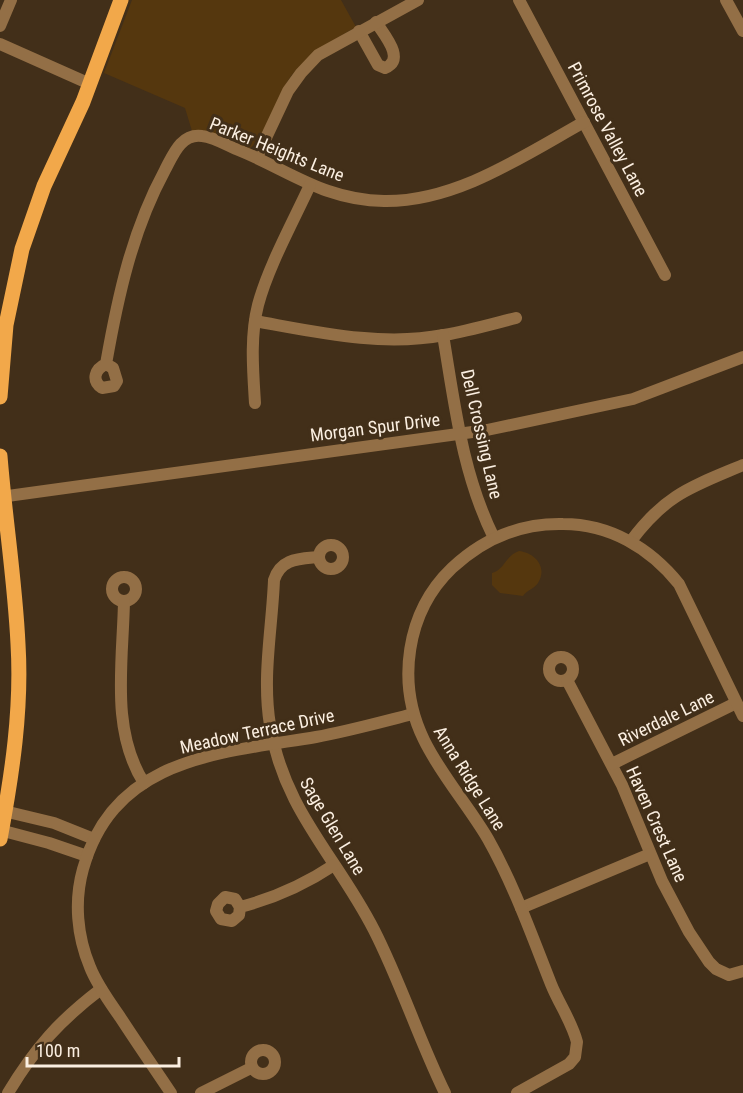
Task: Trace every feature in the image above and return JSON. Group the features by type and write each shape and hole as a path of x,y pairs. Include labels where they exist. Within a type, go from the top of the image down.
{"main road":[{"path":"0,397 6,325 22,249 44,186 90,84 121,0"},
{"path":"0,456 2,496 19,654 15,749 3,810 1,834"}],"street":[{"path":"0,26 11,0"},
{"path":"257,157 288,91 318,54 418,0"},
{"name":"Primrose Valley Lane","path":"519,0 665,275"},
{"path":"726,0 743,31"},
{"path":"359,31 378,65 385,68 391,65 394,53 376,22"},
{"path":"0,44 90,84"},
{"name":"Parker Heights Lane","path":"106,364 116,305 131,249 160,179 175,150 190,137 200,135 209,137 257,157 310,185 333,194 384,201 432,196 459,188 584,122"},
{"path":"255,403 253,366 255,321 264,287 310,185"},
{"path":"255,321 358,338 394,340 443,335 516,318"},
{"name":"Dell Crossing Lane","path":"443,335 460,434 473,490 494,538"},
{"name":"Morgan Spur Drive","path":"2,496 460,434 633,399 743,357"},
{"path":"631,541 651,516 673,496 743,465"},
{"name":"Anna Ridge Lane","path":"517,1093 569,1065 578,1048 575,1035 553,988 521,908 488,839 429,750 413,714 408,682 409,654 415,627 435,588 452,568 475,550 494,538 528,526 568,524 597,528 631,541 667,569 679,584 743,716"},
{"name":"Sage Glen Lane","path":"319,557 288,562 280,568 274,580 266,674 273,744 297,808 375,931 424,1050 445,1093"},
{"path":"124,601 123,727 129,757 144,783"},
{"name":"Haven Crest Lane","path":"567,680 612,764 672,903 689,932 711,964 725,974 733,975 743,971"},
{"name":"Riverdale Lane","path":"612,764 736,704"},
{"name":"Meadow Terrace Drive","path":"171,1093 101,989 87,959 78,922 79,893 87,855 94,839 115,808 144,783 163,771 184,763 273,744 335,734 413,714"},
{"path":"3,810 47,821 94,839"},
{"path":"1,834 49,843 87,855"},
{"path":"521,908 650,854"},
{"path":"240,907 285,893 334,865"},
{"path":"8,1093 32,1055 50,1033 101,989"},
{"path":"201,1093 252,1068"}],"shaded area":[{"path":"132,0 341,0 356,27 320,49 296,70 285,86 260,136 250,148 244,148 210,132 192,131 185,108 104,73"},
{"path":"519,551 535,558 541,566 541,577 538,583 523,596 500,593 492,585 492,573"}]}
